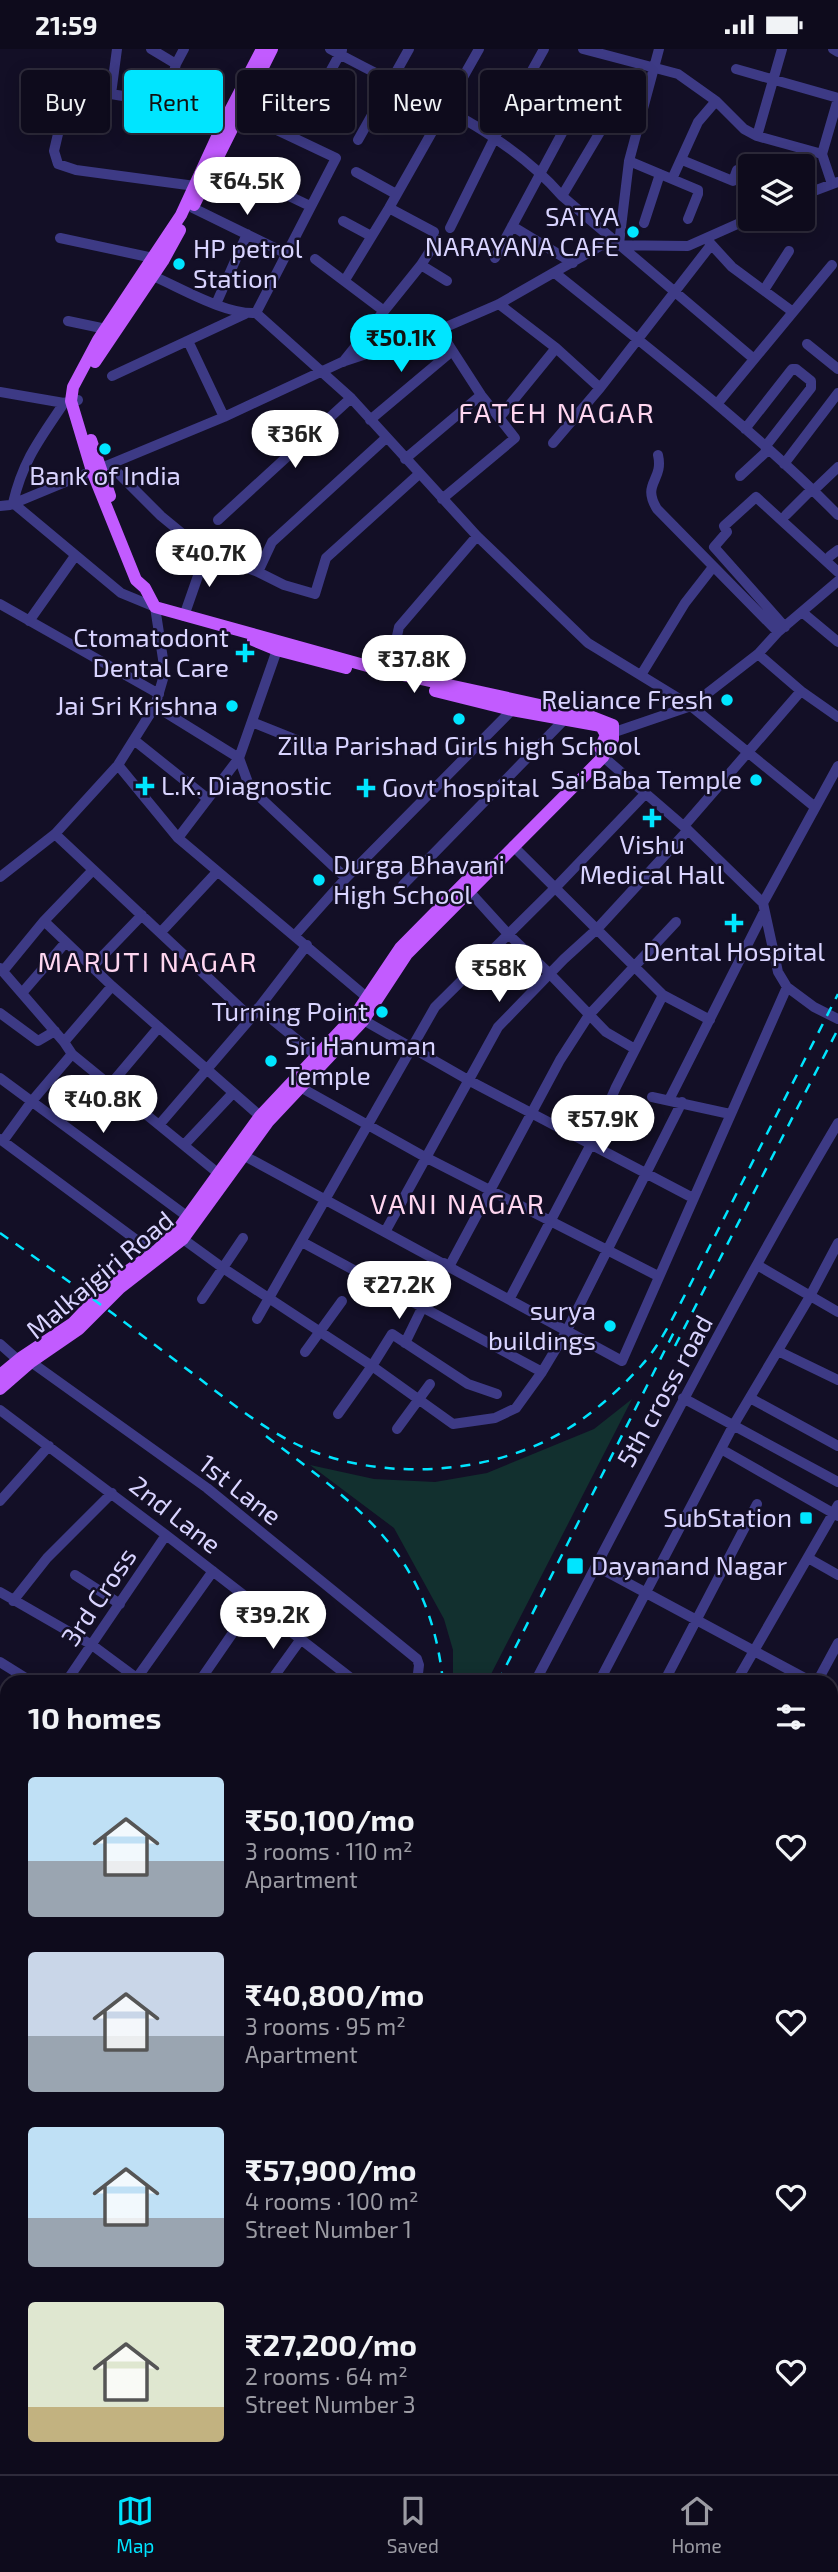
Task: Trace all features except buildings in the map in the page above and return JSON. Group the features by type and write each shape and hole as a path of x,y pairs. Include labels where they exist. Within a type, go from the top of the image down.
{"main road":[{"path":"71,402 112,333 153,276 193,208 216,161 262,49"},
{"path":"231,629 277,650 512,710 601,726 610,734 613,725 590,716 389,672 184,616 155,607 145,588 145,578 130,548 101,468 71,402 73,387 106,329 181,215 234,113 272,49"},
{"name":"Malkajgiri Road","path":"0,1375 79,1329 120,1288 183,1239 268,1122 359,1018 407,954 469,891 486,867 513,846 600,754 610,734"},
{"name":"Malkajgiri Road","path":"371,1000 400,948 600,754"},
{"name":"Malkajgiri Road","path":"0,1389 25,1361 73,1323 113,1281 154,1253 188,1217 260,1116 317,1056 359,1018"}],"street":[{"path":"111,94 117,49"},
{"path":"151,49 176,64"},
{"path":"174,70 184,49"},
{"path":"330,49 341,52 373,70"},
{"path":"398,70 409,49"},
{"path":"466,73 479,49"},
{"path":"450,228 495,137 544,49"},
{"path":"583,49 678,74 716,101 744,129 757,136 822,154"},
{"path":"646,95 659,49"},
{"path":"757,136 782,49"},
{"path":"833,49 838,52"},
{"path":"331,70 341,52"},
{"path":"736,69 838,99 822,154 835,183 815,190"},
{"path":"124,96 87,90 71,95 65,104 54,151 58,164 76,170 195,186"},
{"path":"672,179 698,122 716,101"},
{"path":"112,376 251,314 287,254 336,158 234,113 223,112"},
{"path":"466,120 495,137 542,173 562,197 754,359"},
{"path":"358,140 369,121"},
{"path":"345,280 432,133"},
{"path":"495,258 563,133"},
{"path":"562,197 599,133"},
{"path":"619,244 629,161 636,133"},
{"path":"682,160 733,181 737,170"},
{"path":"216,161 310,206"},
{"path":"629,161 699,192 688,219"},
{"path":"356,173 396,194"},
{"path":"644,223 660,174"},
{"path":"193,208 287,254"},
{"path":"342,362 421,265 436,236 389,208"},
{"path":"343,221 372,236"},
{"path":"0,506 101,468 223,417 342,362 439,330 499,304 603,245 688,246 709,242 738,225"},
{"path":"512,226 573,263"},
{"path":"216,304 247,234"},
{"path":"60,238 153,258"},
{"path":"709,242 732,267 793,312"},
{"path":"553,443 676,294 709,242"},
{"path":"764,290 789,251"},
{"path":"315,259 384,311"},
{"path":"421,265 447,281"},
{"path":"717,404 832,265"},
{"path":"555,273 717,404 838,515"},
{"path":"153,276 216,304 251,314 323,371 477,536 588,643 691,706 750,751 815,807"},
{"path":"499,304 556,348 600,388"},
{"path":"68,321 106,329"},
{"path":"439,330 481,395 515,438 442,499"},
{"path":"188,341 223,417"},
{"path":"807,344 838,369"},
{"path":"499,418 556,348"},
{"path":"370,420 451,352"},
{"path":"740,476 767,448 811,389 811,381 796,369 792,369 745,429"},
{"path":"0,392 71,402"},
{"path":"784,464 838,393"},
{"path":"405,459 481,395"},
{"path":"218,520 351,398"},
{"path":"13,503 19,477 29,455 71,402"},
{"path":"258,572 272,543 386,438"},
{"path":"659,455 657,476 649,497 657,509 713,567 782,629"},
{"path":"786,515 838,467"},
{"path":"101,468 206,553 258,572 284,585 315,594 326,558 419,474"},
{"path":"782,629 714,547 727,532 724,527 756,497 838,572"},
{"path":"0,877 55,834 118,765 155,706 165,672 155,607 121,593 13,503"},
{"path":"389,672 399,627 477,536"},
{"path":"184,616 206,553"},
{"path":"29,621 75,557"},
{"path":"641,675 685,603 713,567"},
{"path":"610,734 691,706 758,654 838,580"},
{"path":"0,604 159,694"},
{"path":"803,612 838,642"},
{"path":"178,838 239,758 277,650"},
{"path":"758,654 801,691 838,717"},
{"path":"385,1232 498,1027 597,929 801,691"},
{"path":"155,706 239,758 250,788 346,878"},
{"path":"296,934 346,878 512,710"},
{"path":"403,885 564,720"},
{"path":"252,722 324,751"},
{"path":"134,740 208,799"},
{"path":"600,754 686,828 764,907 778,972 787,987 814,1007 838,1019"},
{"path":"118,765 178,838 296,934 371,1000"},
{"path":"669,1100 764,907 838,766"},
{"path":"257,1319 435,1007 645,794"},
{"path":"55,834 251,1019"},
{"path":"513,846 663,995 710,1020"},
{"path":"93,870 2,969 72,1054 219,1174"},
{"path":"161,932 217,872"},
{"path":"469,891 606,1032 635,1049"},
{"path":"92,967 142,915"},
{"path":"44,921 112,986 260,1116"},
{"path":"405,1343 422,1305 491,1190 560,1060 589,1014 676,922"},
{"path":"22,993 66,942"},
{"path":"159,1125 251,1019 307,946"},
{"path":"64,1042 112,986"},
{"path":"243,1155 622,1361 787,987"},
{"path":"510,1298 591,1144 663,995"},
{"path":"258,1008 317,1056"},
{"path":"0,1013 38,1041 55,1031"},
{"path":"359,1018 531,1114 693,1198"},
{"path":"110,1085 159,1027"},
{"path":"72,1054 2,1140 154,1253"},
{"path":"0,1078 188,1217"},
{"path":"300,1087 425,1157 659,1276"},
{"path":"184,1145 233,1093"},
{"path":"652,1097 730,1114"},
{"path":"183,1239 453,1424 475,1423 495,1418 516,1408 566,1332 682,1102"},
{"name":"5th cross road","path":"539,1675 683,1398 780,1221 838,1123"},
{"path":"201,1299 243,1238"},
{"path":"302,1242 542,1372"},
{"path":"603,1675 733,1426 838,1244"},
{"path":"757,1265 838,1312"},
{"path":"305,1352 342,1301"},
{"path":"338,1414 391,1334 468,1384 497,1394"},
{"name":"1st Lane","path":"0,1344 207,1489 417,1659 418,1675"},
{"path":"778,1351 838,1380"},
{"path":"397,1429 429,1384"},
{"path":"683,1398 838,1482"},
{"path":"750,1398 838,1446"},
{"name":"2nd Lane","path":"0,1410 347,1675"},
{"path":"0,1501 49,1446"},
{"path":"721,1449 837,1512 740,1675"},
{"path":"13,1601 47,1558 112,1493"},
{"path":"668,1675 757,1504"},
{"name":"3rd Cross","path":"71,1675 166,1535"},
{"path":"808,1558 838,1575"},
{"path":"596,1566 801,1675"},
{"path":"141,1675 213,1571"},
{"path":"75,1575 120,1604"},
{"path":"0,1592 92,1645 130,1675"},
{"path":"204,1675 254,1602"},
{"path":"275,1675 301,1639"},
{"path":"819,1675 838,1643"},
{"path":"2,1667 18,1675"}],"green space":[{"path":"632,1399 491,1675 453,1675 453,1650 444,1619 394,1528 310,1465 374,1479 435,1482 487,1473 594,1429"}],"railway":[{"path":"0,1233 249,1416 294,1443 326,1456 396,1469 470,1465 505,1457 538,1444 579,1421 625,1383 655,1348 688,1289 838,994"},
{"path":"675,1346 838,1029"},
{"path":"502,1675 674,1332"},
{"path":"266,1436 331,1487 385,1538 406,1567 423,1600 436,1638 442,1675"}],"place":[{"name":"SATYA NARAYANA CAFE","path":"633,232"},
{"name":"HP petrol Station","path":"179,264"},
{"name":"Bank of India","path":"105,449"},
{"name":"Ctomatodont Dental Care","path":"245,653"},
{"name":"Reliance Fresh","path":"727,700"},
{"name":"Jai Sri Krishna","path":"232,706"},
{"name":"Zilla Parishad Girls high School","path":"459,719"},
{"name":"Sai Baba Temple","path":"756,780"},
{"name":"L.K. Diagnostic","path":"145,786"},
{"name":"Govt hospital","path":"366,788"},
{"name":"Vishu Medical Hall","path":"652,818"},
{"name":"Durga Bhavani High School","path":"319,880"},
{"name":"Dental Hospital","path":"734,923"},
{"name":"Turning Point","path":"382,1012"},
{"name":"Sri Hanuman Temple","path":"271,1061"},
{"name":"surya buildings","path":"610,1326"},
{"name":"SubStation","path":"806,1518"},
{"name":"Dayanand Nagar","path":"575,1566"}],"district":[{"name":"FATEH NAGAR","path":"557,413"},
{"name":"MARUTI NAGAR","path":"148,962"},
{"name":"VANI NAGAR","path":"458,1204"}]}
